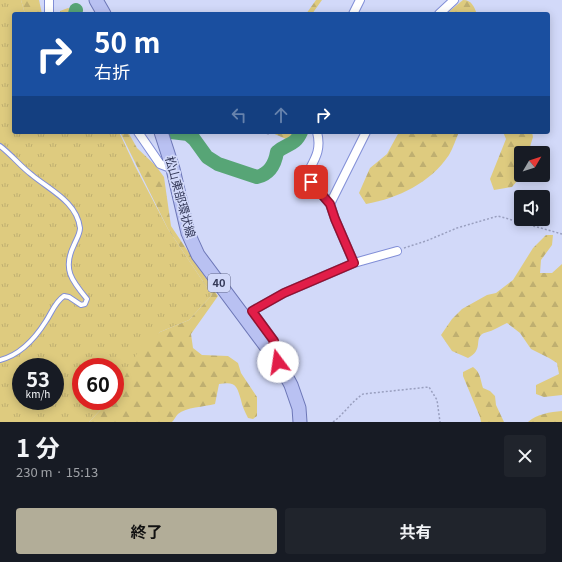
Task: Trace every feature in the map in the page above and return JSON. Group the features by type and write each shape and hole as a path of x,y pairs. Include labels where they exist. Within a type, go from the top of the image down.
{"main road":[{"path":"96,0 103,12"},
{"name":"松山東部環状線","path":"163,134 173,169 188,233 198,255 271,353 291,385 299,408 300,422"}],"street":[{"path":"48,0 49,12"},
{"path":"354,12 360,0"},
{"path":"441,12 454,0"},
{"path":"139,134 160,164 173,169"},
{"path":"318,134 320,142 316,157 306,176 330,204 354,263"},
{"path":"330,204 365,134"},
{"path":"271,353 274,341 252,311 284,293 354,263 397,250"}],"lane":[{"path":"0,146 32,175 53,189 70,206 77,218 80,229 68,257 67,267 71,277 87,299 85,304 81,305 64,296 58,300 46,322 35,337 10,357 0,360"}],"path":[{"path":"397,250 426,241 457,228 498,216 562,234"},
{"path":"333,422 363,394 429,387 437,400 440,422"}],"green space":[{"path":"0,0 21,0 24,12 12,12 12,134 120,134 168,229 212,295 189,320 160,332 124,380 124,358 72,358 72,410 100,410 89,422 0,422"},
{"path":"21,0 39,0 42,12 24,12"},
{"path":"316,0 322,0 313,12 307,12"},
{"path":"463,0 466,0 474,6 476,12 448,12"},
{"path":"68,8 77,12 60,12"},
{"path":"121,134 129,134 137,148 156,166 164,177 171,226 218,296 191,334 193,348 202,355 228,356 238,363 241,373 257,397 257,416 253,419 248,418 237,388 232,384 225,383 219,384 215,404 181,412 172,422 89,422 100,410 124,410 124,378 140,348 160,332 189,320 212,295 168,229"},
{"path":"275,134 293,134 286,139"},
{"path":"398,134 458,134 449,155 433,174 413,188 402,193 390,198 366,204 359,193 370,168 387,154"},
{"path":"504,134 532,134 530,146 514,146 514,182 516,182 512,187 494,190 490,179 506,139"},
{"path":"546,235 553,235 552,245 541,260 540,273 552,273 562,264 562,395 544,397 536,394 536,385 559,374 557,363 531,349 520,333 507,323 481,335 479,337 476,352 468,358 452,351 441,335 452,319 462,309 487,295 496,293 513,280 533,248"},
{"path":"473,367 479,374 483,388 490,391 495,396 496,405 504,422 481,422 463,376 463,372"},
{"path":"562,411 562,422 528,422 540,415"}],"waterway":[{"path":"188,134 194,139 207,157 218,164 257,177 262,176 269,171 275,161 277,152 296,140 300,134"}],"route":[{"path":"278,362 271,353 274,341 252,311 284,293 354,263 330,204 311,182"}]}
